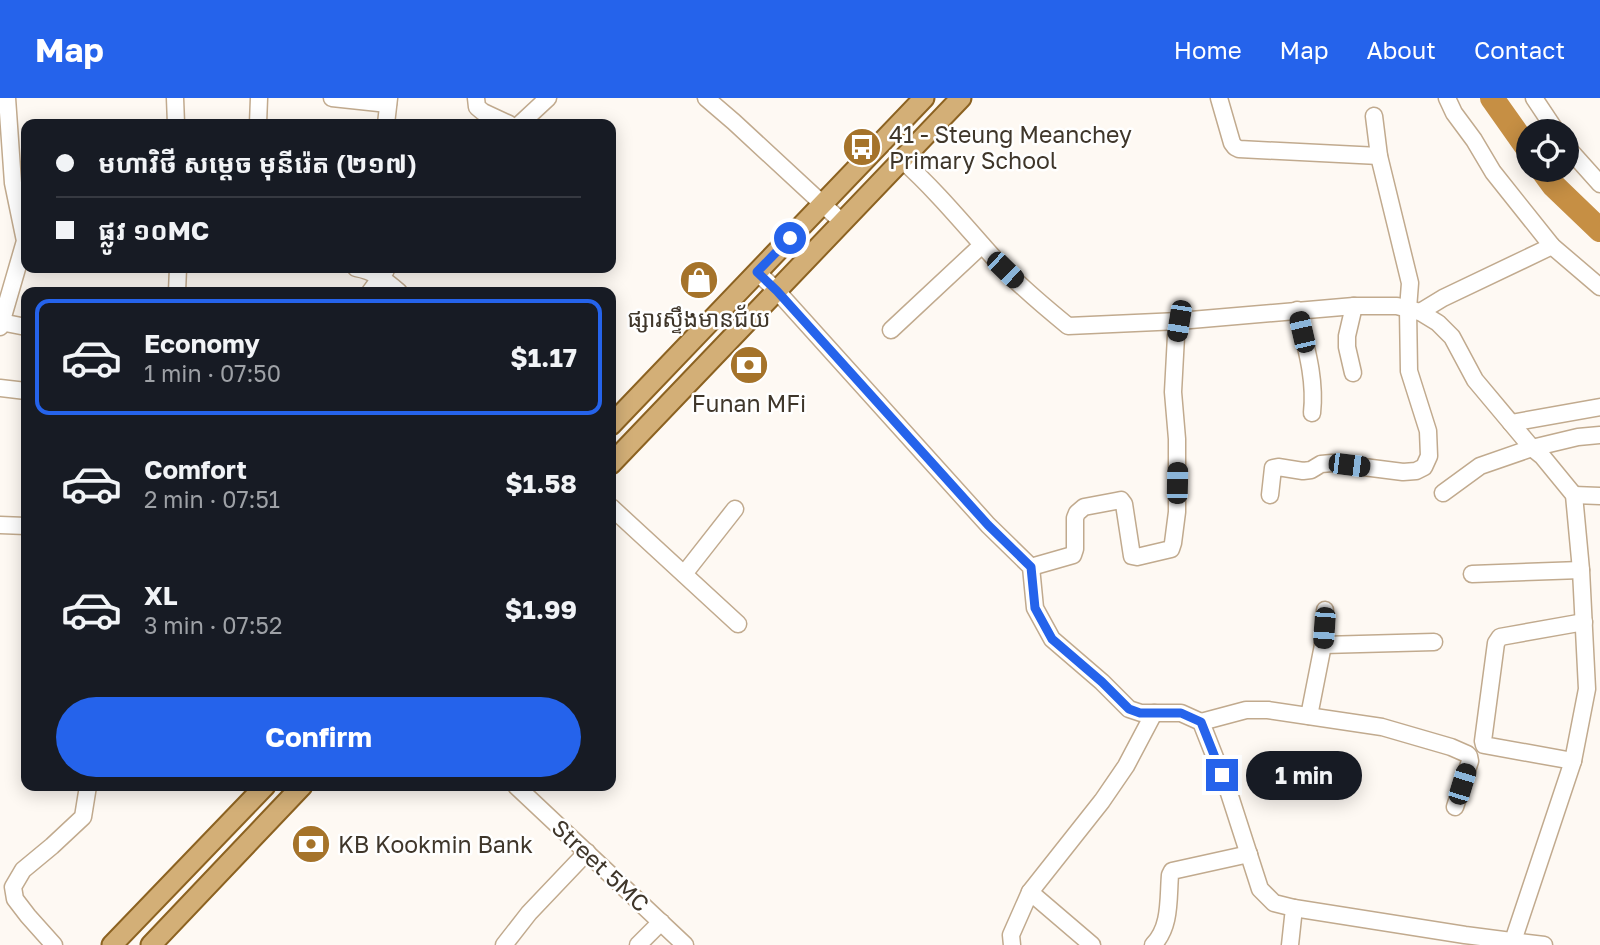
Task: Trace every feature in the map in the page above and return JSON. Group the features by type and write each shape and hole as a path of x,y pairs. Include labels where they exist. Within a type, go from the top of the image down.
{"main road":[{"path":"616,420 924,98"},
{"path":"616,459 961,98"},
{"path":"112,945 260,791"},
{"path":"150,945 297,791"}],"street":[{"path":"7,98 7,186 21,226"},
{"path":"175,98 176,119"},
{"path":"258,119 259,98"},
{"path":"332,98 389,101 387,119"},
{"path":"476,98 477,107 498,119"},
{"path":"525,119 548,98"},
{"path":"706,98 842,222"},
{"path":"1219,98 1232,143 1239,149 1379,156"},
{"path":"1447,98 1493,172 1552,246 1600,286"},
{"path":"1534,98 1548,119"},
{"path":"1270,495 1273,468 1303,471 1332,463 1403,472 1416,471 1424,467 1429,456 1428,431 1409,371 1414,310 1410,283 1379,156 1374,116"},
{"path":"902,160 923,179 1005,270 1068,326 1179,321 1354,306 1397,306 1414,310 1438,323 1451,337 1475,380 1574,495 1584,622 1593,647 1593,690 1520,943"},
{"path":"1579,160 1600,184"},
{"path":"891,330 982,245"},
{"path":"1414,310 1552,246"},
{"path":"21,257 1,324 21,326"},
{"path":"757,272 988,525 1031,567 1035,608 1052,639 1129,709 1140,713 1181,713 1201,722 1246,710 1268,710 1382,727 1451,747 1469,757 1478,756 1484,745 1496,643 1500,637 1584,622"},
{"path":"1353,373 1347,336 1354,306"},
{"path":"1297,310 1313,380 1312,413"},
{"path":"1031,567 1073,555 1077,513 1084,508 1116,500 1121,500 1124,504 1132,556 1171,549 1177,512 1178,439 1173,393 1179,321"},
{"path":"0,388 21,390"},
{"path":"1511,423 1600,407"},
{"path":"1443,493 1480,466 1532,448 1578,437 1600,435"},
{"path":"1574,495 1600,496"},
{"path":"684,574 735,509"},
{"path":"616,513 738,624"},
{"path":"0,525 21,526"},
{"path":"1472,574 1581,570"},
{"path":"1309,716 1323,645 1325,610"},
{"path":"1323,645 1434,642"},
{"path":"1012,945 1011,935 1030,892 1102,801 1126,766 1154,713"},
{"path":"1201,722 1229,793 1260,890 1274,903 1465,935 1544,945"},
{"path":"1484,745 1573,761"},
{"path":"1455,807 1469,757"},
{"path":"54,945 15,899 13,887 23,870 83,817 87,791"},
{"name":"Street 5MC","path":"521,791 685,945"},
{"path":"504,945 528,914 587,852"},
{"path":"1153,945 1161,937 1166,924 1172,872 1249,854"},
{"path":"1030,892 1092,945"},
{"path":"1290,945 1294,908"},
{"path":"638,945 661,922"}],"waterway":[{"path":"1492,98 1516,132"},
{"path":"1551,182 1600,230"}],"place":[{"name":"41 - Steung Meanchey Primary School","path":"862,147"},
{"name":"ផ្សារស្ទឹងមានជ័យ","path":"699,280"},
{"name":"Funan MFi","path":"749,365"},
{"name":"KB Kookmin Bank","path":"311,844"}],"route":[{"path":"790,238 757,272 988,525 1031,567 1035,608 1052,639 1129,709 1140,713 1181,713 1201,722 1222,775"}]}
